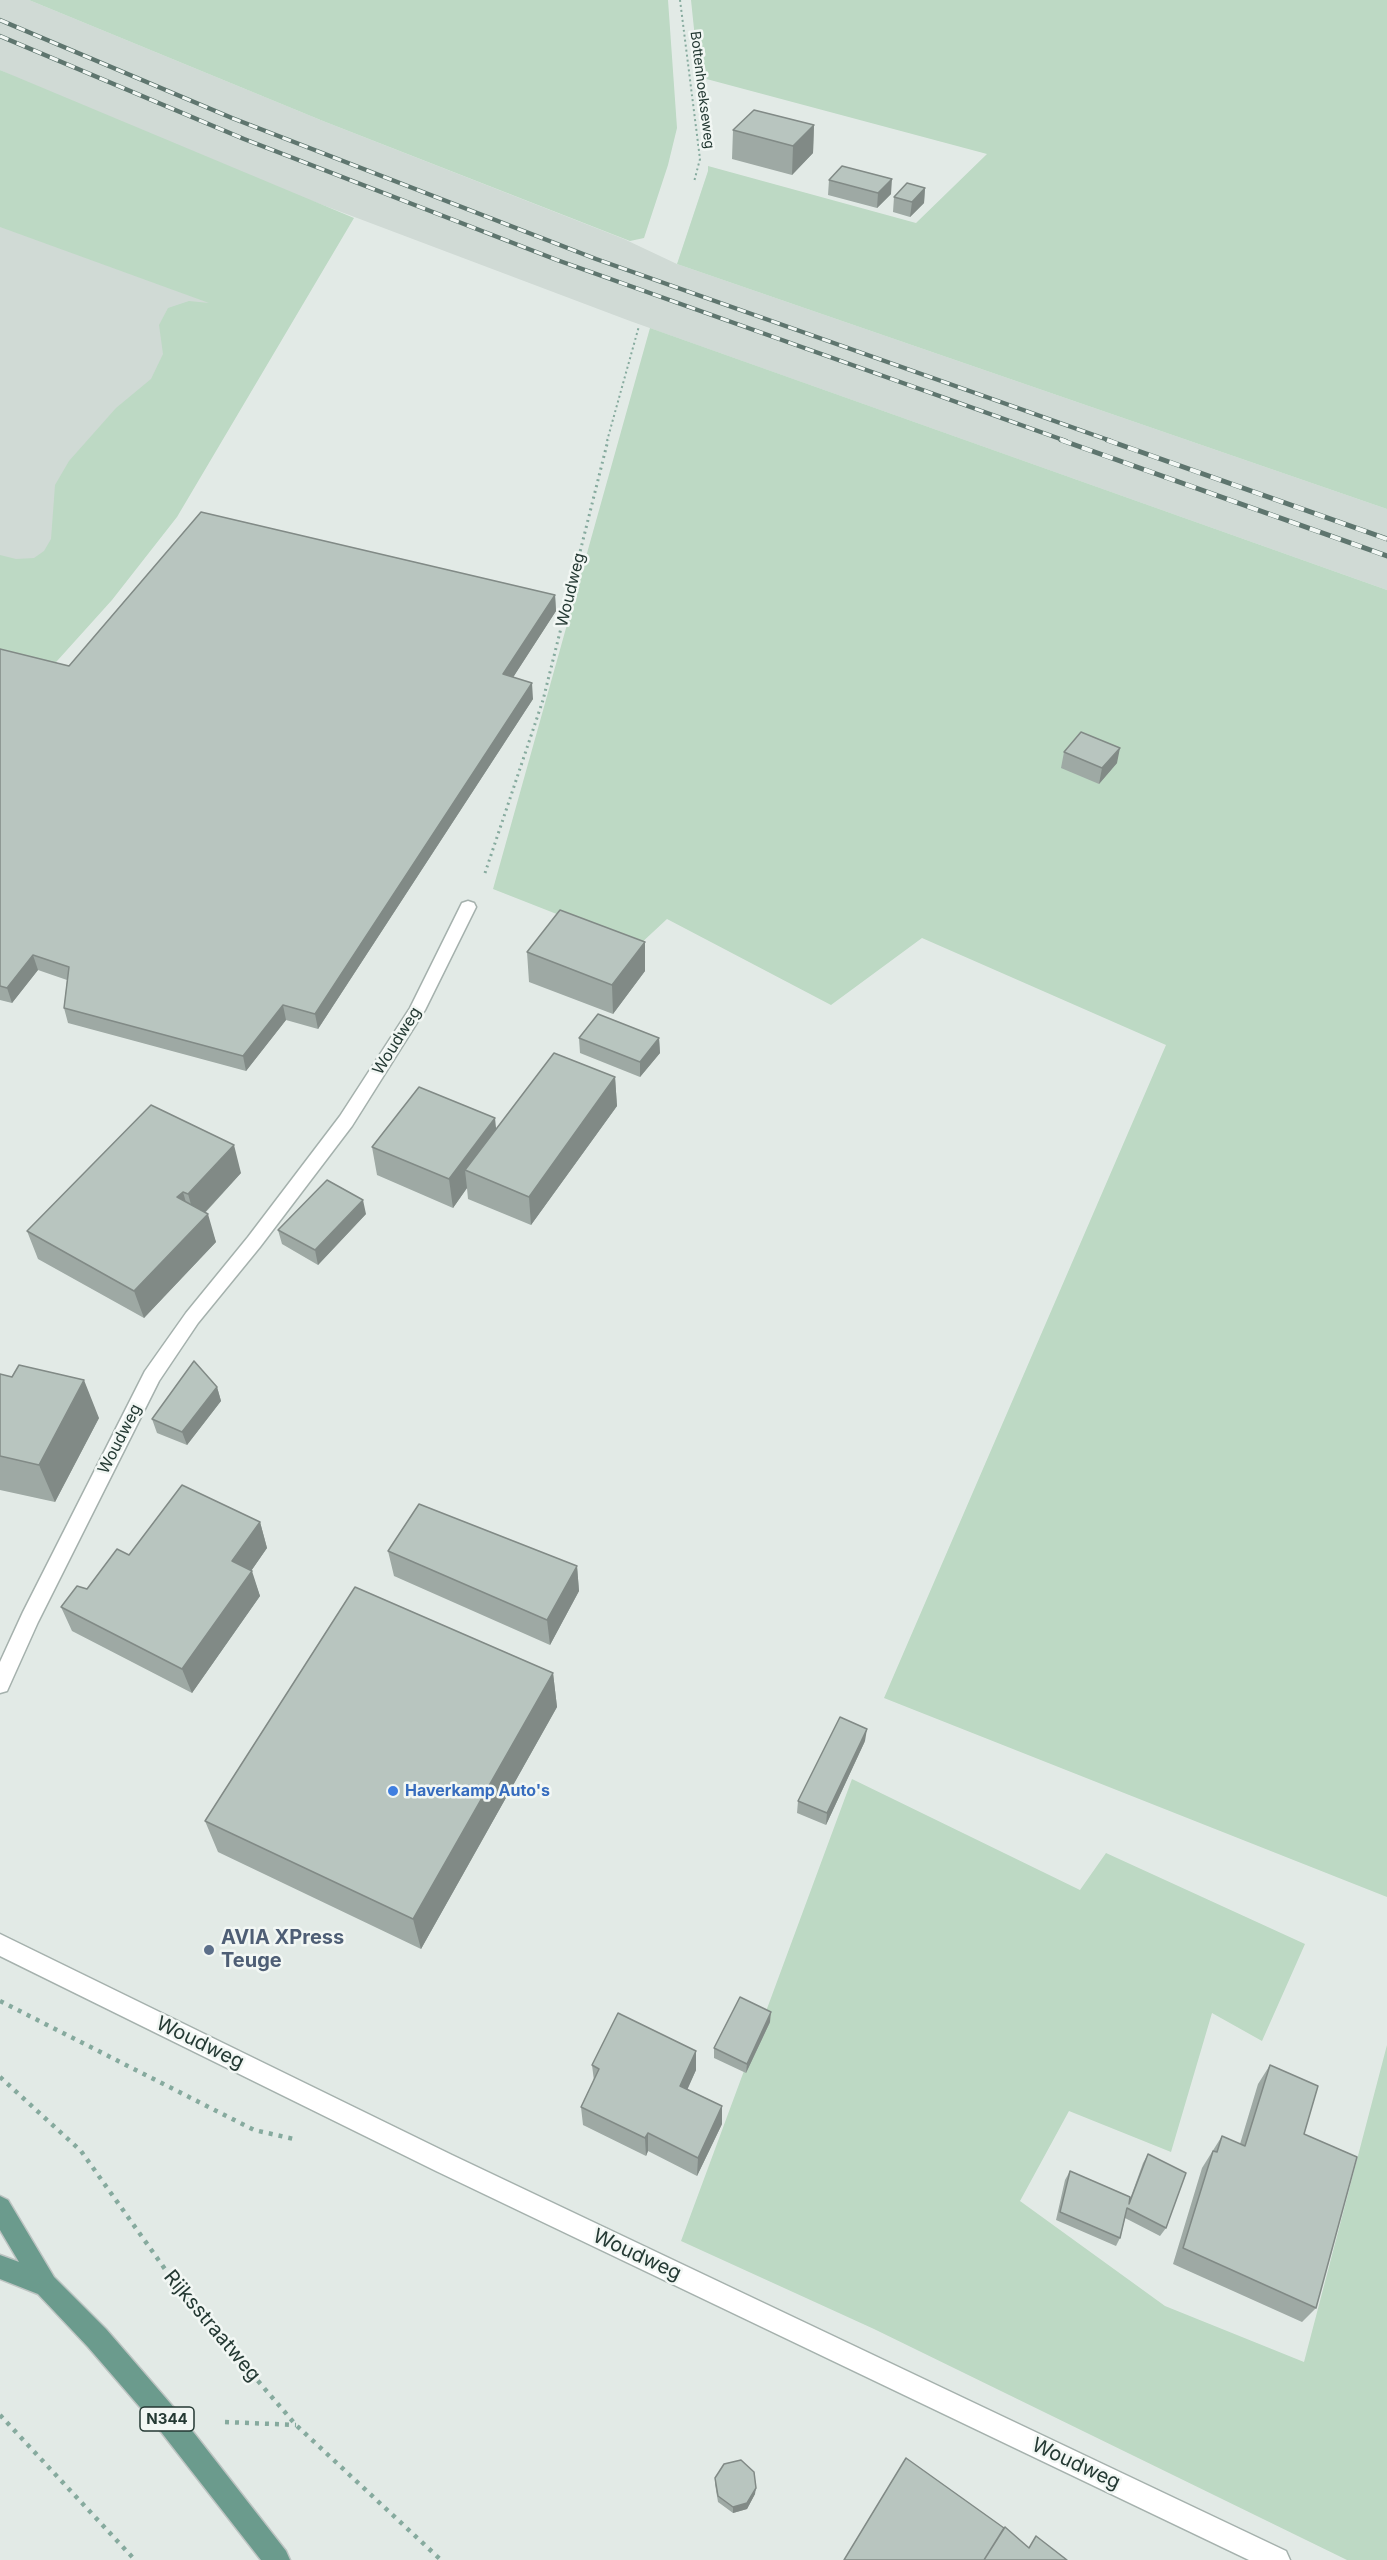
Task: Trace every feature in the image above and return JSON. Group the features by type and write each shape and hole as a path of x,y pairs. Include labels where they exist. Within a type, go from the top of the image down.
{"main road":[{"name":"N344","path":"0,2208 46,2285 97,2338 167,2419 278,2560"},
{"name":"N344","path":"0,2267 46,2285"}],"street":[{"name":"Woudweg","path":"0,1684 30,1618 152,1376 192,1318 254,1242 345,1121 417,1010 468,907"},
{"name":"Woudweg","path":"0,1945 455,2168 1277,2560"}],"path":[{"name":"Bottenhoekseweg","path":"680,0 700,159 694,182"},
{"name":"Woudweg","path":"468,907 490,865 543,700 607,443 639,326"},
{"name":"Rijksstraatweg","path":"0,2077 81,2151 182,2293 296,2425 441,2560"},
{"path":"0,2415 135,2560"},
{"path":"167,2419 296,2425"}],"shaded area":[{"path":"0,0 29,0 323,121 624,239 677,264 1387,509 1387,590 630,321 275,187 41,89 0,70"},
{"path":"0,222 284,324 82,625 0,591"}],"green space":[{"path":"29,0 668,0 677,128 668,165 644,238 630,241 323,121"},
{"path":"691,0 1387,0 1387,509 677,264 708,166 916,223 987,154 699,77"},
{"path":"0,70 354,218 177,517 112,600 39,681 0,669 0,555 16,559 34,558 44,551 51,539 55,485 69,461 116,408 151,379 163,354 159,325 168,308 189,301 209,303 0,227"},
{"path":"650,328 1387,590 1387,1897 884,1698 1166,1045 922,938 831,1005 667,919 638,946 493,889"},
{"path":"852,1779 1080,1890 1106,1853 1305,1944 1262,2041 1212,2013 1171,2152 1069,2111 1020,2201 1165,2306 1304,2362 1387,2045 1387,2560 1347,2560 874,2329 681,2241"}],"building":[{"path":"754,110 814,125 793,146 733,130"},
{"path":"842,166 892,179 878,193 829,180"},
{"path":"907,183 925,188 912,202 894,197"},
{"path":"201,512 555,595 503,674 532,683 315,1014 283,1005 243,1056 64,1008 69,967 33,955 7,988 0,986 0,649 69,666"},
{"path":"1081,732 1120,748 1102,768 1064,752"},
{"path":"560,910 645,942 612,985 527,952"},
{"path":"598,1014 659,1038 640,1062 579,1038"},
{"path":"554,1053 615,1077 529,1197 465,1170"},
{"path":"419,1087 495,1118 449,1179 372,1147"},
{"path":"151,1105 234,1145 188,1194 183,1192 177,1197 208,1214 134,1291 27,1231"},
{"path":"327,1180 363,1200 315,1250 278,1230"},
{"path":"194,1361 217,1387 182,1432 152,1419"},
{"path":"19,1365 84,1380 39,1465 0,1456 0,1374 12,1377"},
{"path":"182,1485 260,1522 232,1561 252,1571 182,1669 61,1607 77,1586 87,1589 117,1549 129,1555"},
{"path":"419,1504 577,1566 547,1620 388,1551"},
{"path":"355,1587 553,1673 413,1919 205,1821"},
{"path":"840,1717 867,1729 827,1813 798,1801"},
{"path":"740,1997 771,2012 747,2064 714,2048"},
{"path":"618,2013 696,2051 680,2086 722,2106 698,2158 648,2133 645,2138 581,2107 599,2069 592,2065"},
{"path":"1270,2065 1318,2086 1304,2134 1357,2157 1316,2308 1183,2248 1213,2151 1217,2152 1222,2136 1245,2146"},
{"path":"1148,2154 1186,2173 1166,2228 1127,2208 1120,2238 1060,2212 1070,2171 1130,2197 1129,2204"},
{"path":"906,2458 1004,2528 984,2560 844,2560"},
{"path":"741,2460 754,2472 756,2488 747,2503 733,2507 718,2496 715,2478 724,2464"},
{"path":"1005,2527 1029,2548 1036,2536 1067,2560 984,2560"}],"railway":[{"path":"0,20 232,118 596,259 1111,441"},
{"path":"0,36 244,139 557,260 1066,441"},
{"path":"1061,440 1387,556"},
{"path":"1107,440 1387,539"}],"place":[{"name":"Haverkamp Auto's","path":"393,1791"},
{"name":"AVIA XPress Teuge","path":"209,1950"}]}
